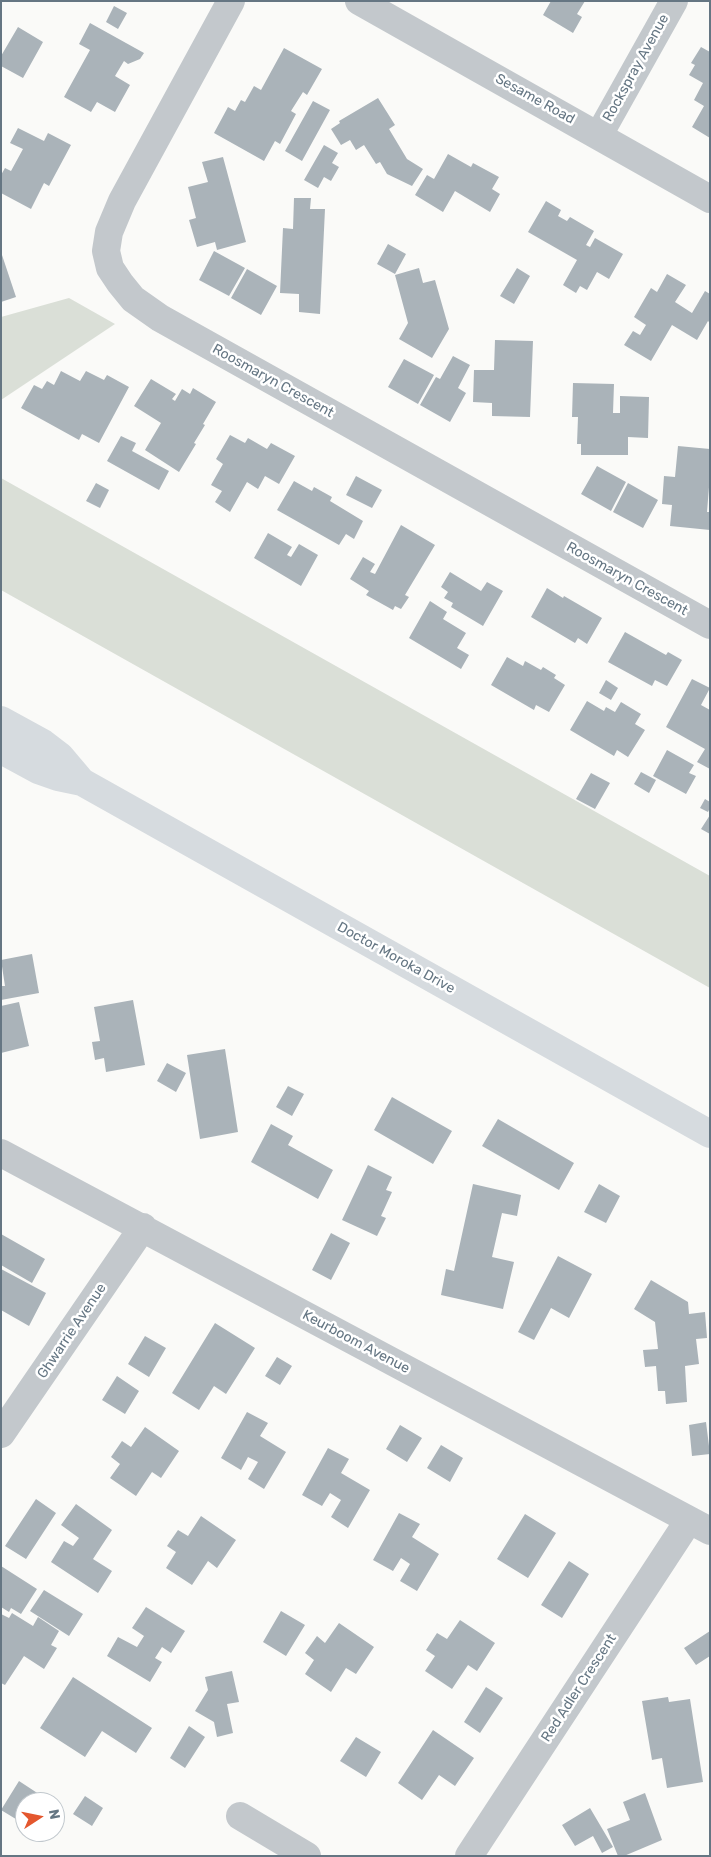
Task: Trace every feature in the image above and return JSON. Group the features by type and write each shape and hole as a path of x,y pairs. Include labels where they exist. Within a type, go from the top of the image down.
{"main road":[{"name":"Doctor Moroka Drive","path":"1,720 43,743 60,756 82,782"},
{"name":"Doctor Moroka Drive","path":"1,750 38,770 82,782 710,1134"}],"street":[{"name":"Roosmaryn Crescent","path":"231,1 122,201 108,232 106,251 110,268 120,283 133,299 160,318 710,625"},
{"name":"Sesame Road","path":"359,1 710,199"},
{"name":"Rockspray Avenue","path":"599,135 674,1"},
{"name":"Keurboom Avenue","path":"1,1153 143,1227 699,1526"},
{"name":"Ghwarrie Avenue","path":"1,1434 143,1227"},
{"name":"Red Adler Crescent","path":"469,1856 699,1526"},
{"path":"240,1816 308,1856"}],"shaded area":[{"path":"69,298 115,324 1,400 1,317"},
{"path":"1,478 710,876 710,988 1,590"}],"building":[{"path":"551,1 585,1 577,14 582,17 573,33 543,15"},
{"path":"114,6 127,13 118,29 106,22"},
{"path":"90,23 144,53 140,59 128,64 124,61 115,76 130,85 115,112 97,102 91,112 64,97 90,50 79,44"},
{"path":"18,27 43,42 23,78 1,66 1,56"},
{"path":"701,47 710,52 710,138 692,127 704,106 694,100 703,83 689,75 695,65 691,63"},
{"path":"284,48 322,69 307,95 303,92 291,111 296,114 280,144 275,141 264,161 214,133 228,107 235,111 241,100 245,102 254,86 261,90"},
{"path":"378,98 395,125 389,129 407,159 423,169 412,186 387,174 380,162 376,164 364,145 356,150 350,140 341,145 331,129 340,123 339,121"},
{"path":"313,101 330,110 302,161 285,151"},
{"path":"18,128 44,141 48,133 71,145 49,186 44,183 31,209 1,193 1,175 5,168 11,171 23,149 10,143"},
{"path":"324,145 338,153 332,163 339,167 331,181 324,177 318,188 304,180"},
{"path":"448,154 471,167 473,163 499,177 492,189 500,194 490,212 455,191 443,212 415,195 427,175 434,179"},
{"path":"223,157 246,242 217,250 215,242 197,247 189,220 196,218 188,187 208,182 202,162"},
{"path":"294,198 311,198 310,209 325,209 320,314 299,312 299,294 280,293 283,228 293,229"},
{"path":"546,201 561,210 558,216 567,221 570,217 594,231 586,245 590,247 595,238 623,254 609,279 597,272 587,290 580,286 576,293 563,285 577,260 528,232"},
{"path":"388,244 406,254 395,274 377,264"},
{"path":"214,251 245,268 229,296 199,280"},
{"path":"1,252 16,297 1,302"},
{"path":"419,268 423,283 435,280 449,329 432,358 399,339 408,323 395,275"},
{"path":"517,268 530,276 514,304 500,296"},
{"path":"247,269 277,286 261,315 231,298"},
{"path":"667,274 686,285 675,302 692,313 705,291 710,294 710,323 708,321 697,340 672,325 651,361 624,345 633,331 640,335 646,325 634,317 651,288 657,292"},
{"path":"495,340 533,341 530,417 492,416 492,403 473,402 474,370 494,370"},
{"path":"453,356 470,365 458,388 466,393 450,422 420,405 436,377 440,379"},
{"path":"404,359 434,375 418,404 388,387"},
{"path":"61,371 80,381 86,371 104,380 107,375 129,387 99,443 82,434 79,440 21,408 34,385 42,389 47,381 54,385"},
{"path":"151,379 176,394 172,399 175,401 182,389 190,394 193,388 216,402 203,424 205,425 194,443 196,444 179,472 145,450 161,423 134,406"},
{"path":"573,383 614,384 613,413 620,413 620,396 649,397 648,438 628,437 628,455 581,455 581,444 577,444 578,417 572,417"},
{"path":"230,435 245,443 248,438 267,449 271,443 295,456 279,484 265,476 258,489 247,482 230,512 215,502 222,491 211,485 223,464 216,459"},
{"path":"121,436 136,443 132,451 169,471 159,490 107,461"},
{"path":"678,446 710,449 707,512 710,512 710,530 670,526 672,505 662,504 664,476 675,477"},
{"path":"597,466 626,482 611,511 581,494"},
{"path":"356,476 382,490 372,508 346,495"},
{"path":"294,481 312,491 314,487 332,497 330,501 363,521 354,539 346,534 339,545 277,510"},
{"path":"96,483 109,490 100,508 86,501"},
{"path":"628,483 658,500 643,528 613,512"},
{"path":"401,525 435,545 405,595 409,597 401,609 395,606 393,610 366,595 369,591 350,579 363,557 375,564 370,572 375,574"},
{"path":"268,533 292,547 287,555 291,557 299,544 318,555 301,586 254,558"},
{"path":"450,572 481,591 487,582 503,591 483,626 451,607 453,603 444,598 448,592 441,587"},
{"path":"547,588 602,618 587,644 578,638 575,643 531,617"},
{"path":"430,601 447,612 443,619 466,633 457,648 469,655 461,669 409,638"},
{"path":"625,632 666,655 668,652 682,660 667,686 655,680 652,686 608,662"},
{"path":"507,657 523,666 525,661 541,670 543,667 556,675 554,678 565,685 549,712 536,705 534,710 491,685"},
{"path":"692,679 710,688 701,705 710,710 710,769 697,762 705,749 666,727"},
{"path":"606,680 618,688 611,700 599,693"},
{"path":"587,701 604,711 606,707 615,712 621,702 641,714 635,724 645,730 628,757 617,750 614,756 570,730"},
{"path":"667,750 694,765 689,773 696,776 686,794 653,776"},
{"path":"641,772 656,780 649,793 634,784"},
{"path":"591,773 610,783 595,809 576,799"},
{"path":"705,799 710,802 708,812 700,808"},
{"path":"710,815 710,834 701,829"},
{"path":"32,954 39,993 1,1000 1,986 5,986 1,960"},
{"path":"133,1000 145,1065 106,1072 104,1058 95,1060 92,1042 100,1041 94,1007"},
{"path":"19,1002 29,1046 1,1053 1,1006"},
{"path":"225,1049 238,1132 200,1139 187,1055"},
{"path":"167,1063 186,1073 176,1092 157,1081"},
{"path":"288,1086 304,1094 292,1116 276,1107"},
{"path":"392,1097 452,1131 433,1164 374,1130"},
{"path":"498,1119 574,1163 559,1190 482,1146"},
{"path":"271,1124 293,1136 288,1145 333,1170 318,1199 251,1162"},
{"path":"368,1165 392,1177 386,1190 392,1192 381,1216 386,1218 377,1236 342,1220"},
{"path":"473,1184 521,1195 517,1216 502,1213 492,1257 514,1262 503,1309 441,1295 446,1269 454,1271"},
{"path":"599,1184 620,1196 606,1223 584,1212"},
{"path":"331,1233 350,1243 331,1280 312,1270"},
{"path":"1,1234 45,1259 32,1283 1,1265"},
{"path":"558,1256 592,1274 569,1318 551,1308 534,1340 518,1332"},
{"path":"1,1269 46,1293 29,1326 1,1310"},
{"path":"651,1280 688,1302 689,1314 705,1312 707,1338 696,1339 699,1364 685,1366 687,1402 666,1404 665,1391 658,1391 656,1366 645,1367 643,1350 658,1349 655,1322 634,1309"},
{"path":"215,1323 255,1348 226,1394 214,1386 199,1410 172,1393"},
{"path":"145,1336 166,1348 149,1377 128,1364"},
{"path":"277,1357 292,1366 280,1385 265,1376"},
{"path":"117,1376 139,1391 125,1414 102,1400"},
{"path":"247,1412 268,1423 260,1436 286,1452 264,1489 248,1479 258,1462 248,1457 241,1470 221,1458"},
{"path":"706,1422 710,1454 692,1456 689,1425"},
{"path":"400,1425 422,1438 407,1462 386,1449"},
{"path":"145,1427 179,1451 161,1478 152,1472 136,1496 110,1478 120,1464 111,1457 122,1441 131,1447"},
{"path":"441,1445 463,1458 450,1482 427,1468"},
{"path":"328,1448 349,1459 341,1473 370,1490 348,1528 331,1517 341,1500 330,1493 322,1506 302,1495"},
{"path":"36,1499 56,1513 26,1559 5,1546"},
{"path":"76,1504 112,1530 93,1559 112,1571 98,1593 51,1562 64,1541 73,1546 79,1538 61,1525"},
{"path":"399,1513 420,1524 412,1537 439,1554 417,1591 400,1581 410,1564 401,1558 393,1571 373,1560"},
{"path":"525,1514 556,1533 528,1578 497,1559"},
{"path":"201,1516 236,1540 217,1568 208,1561 192,1585 166,1568 176,1552 167,1546 178,1530 188,1536"},
{"path":"569,1561 589,1574 562,1618 541,1605"},
{"path":"1,1566 37,1589 21,1614 11,1608 9,1612 1,1607"},
{"path":"44,1590 83,1614 69,1636 30,1611"},
{"path":"146,1607 185,1631 171,1653 162,1647 155,1658 162,1662 150,1682 107,1656 118,1637 137,1647 144,1636 132,1628"},
{"path":"281,1611 305,1625 286,1656 263,1642"},
{"path":"12,1613 33,1626 38,1617 59,1631 51,1645 57,1648 44,1669 24,1656 5,1685 1,1683 1,1614 9,1618"},
{"path":"460,1620 495,1643 477,1671 468,1665 452,1689 425,1671 435,1656 426,1650 437,1633 447,1639"},
{"path":"339,1623 374,1647 356,1674 346,1668 331,1692 305,1674 314,1660 305,1653 317,1636 325,1643"},
{"path":"710,1631 710,1656 696,1665 684,1648"},
{"path":"232,1671 239,1702 227,1704 233,1733 217,1737 214,1722 195,1711 208,1690 205,1677"},
{"path":"73,1677 152,1728 136,1753 102,1731 85,1757 40,1728"},
{"path":"486,1687 503,1698 480,1733 464,1722"},
{"path":"668,1697 669,1702 690,1699 703,1782 667,1788 662,1758 652,1760 642,1701"},
{"path":"189,1726 205,1737 185,1768 170,1758"},
{"path":"433,1730 474,1758 455,1786 439,1775 422,1800 398,1783"},
{"path":"356,1737 381,1752 366,1777 340,1761"},
{"path":"19,1781 36,1792 15,1792 15,1819 1,1810"},
{"path":"645,1793 662,1840 624,1856 618,1856 607,1829 630,1820 623,1802"},
{"path":"85,1796 103,1808 92,1826 73,1814"},
{"path":"590,1808 613,1847 602,1853 593,1836 575,1846 562,1825"}]}
